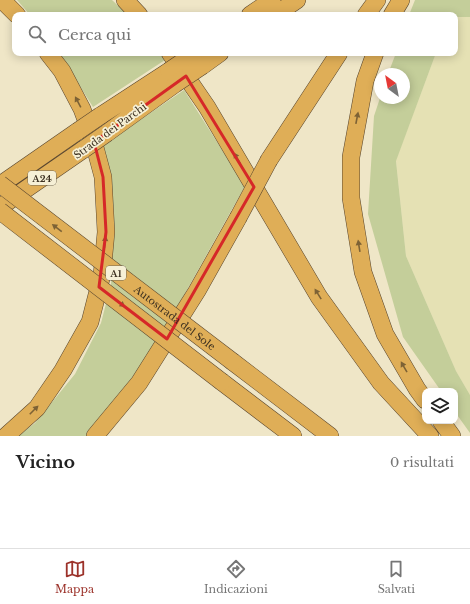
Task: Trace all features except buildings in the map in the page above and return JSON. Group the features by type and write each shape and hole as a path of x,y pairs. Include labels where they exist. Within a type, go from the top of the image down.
{"highway":[{"path":"2,0 14,12"},
{"path":"125,0 136,12"},
{"path":"254,12 272,0"},
{"path":"279,12 297,0"},
{"path":"368,12 377,0"},
{"path":"394,12 401,0"},
{"path":"6,436 38,408 63,370 90,322 102,275 106,232 103,177 92,136 82,110 62,71 50,56"},
{"path":"172,56 207,107 323,302 382,382 430,436"},
{"path":"96,436 139,383 197,291 269,160 336,56"},
{"path":"374,56 366,81 353,141 351,157 351,198 363,272 385,334 422,396"},
{"name":"Strada dei Parchi","path":"0,207 107,133 197,57"},
{"name":"Strada dei Parchi","path":"0,185 100,116 172,78"},
{"name":"Autostrada del Sole","path":"0,185 330,436"},
{"name":"A1","path":"0,211 293,436"},
{"path":"443,424 452,436"}],"highlighted area":[{"path":"186,76 254,187 167,339 99,287 106,232 103,177 94,142"}],"shaded area":[{"path":"458,17 470,17 470,395 456,371 406,256 396,160 435,56 458,56"}],"green space":[{"path":"17,0 112,0 125,12 27,12"},
{"path":"415,0 470,0 470,17 458,17 458,12 410,12"},
{"path":"61,56 162,56 165,60 93,107"},
{"path":"395,56 435,56 396,161 406,256 456,371 470,395 470,433 458,416 458,388 439,388 403,337 368,214 374,116 378,104 410,104 410,68 390,68"},
{"path":"184,90 245,186 155,347 88,436 18,436 35,423 75,374 101,323 111,284 114,214 109,173 102,146"}]}
